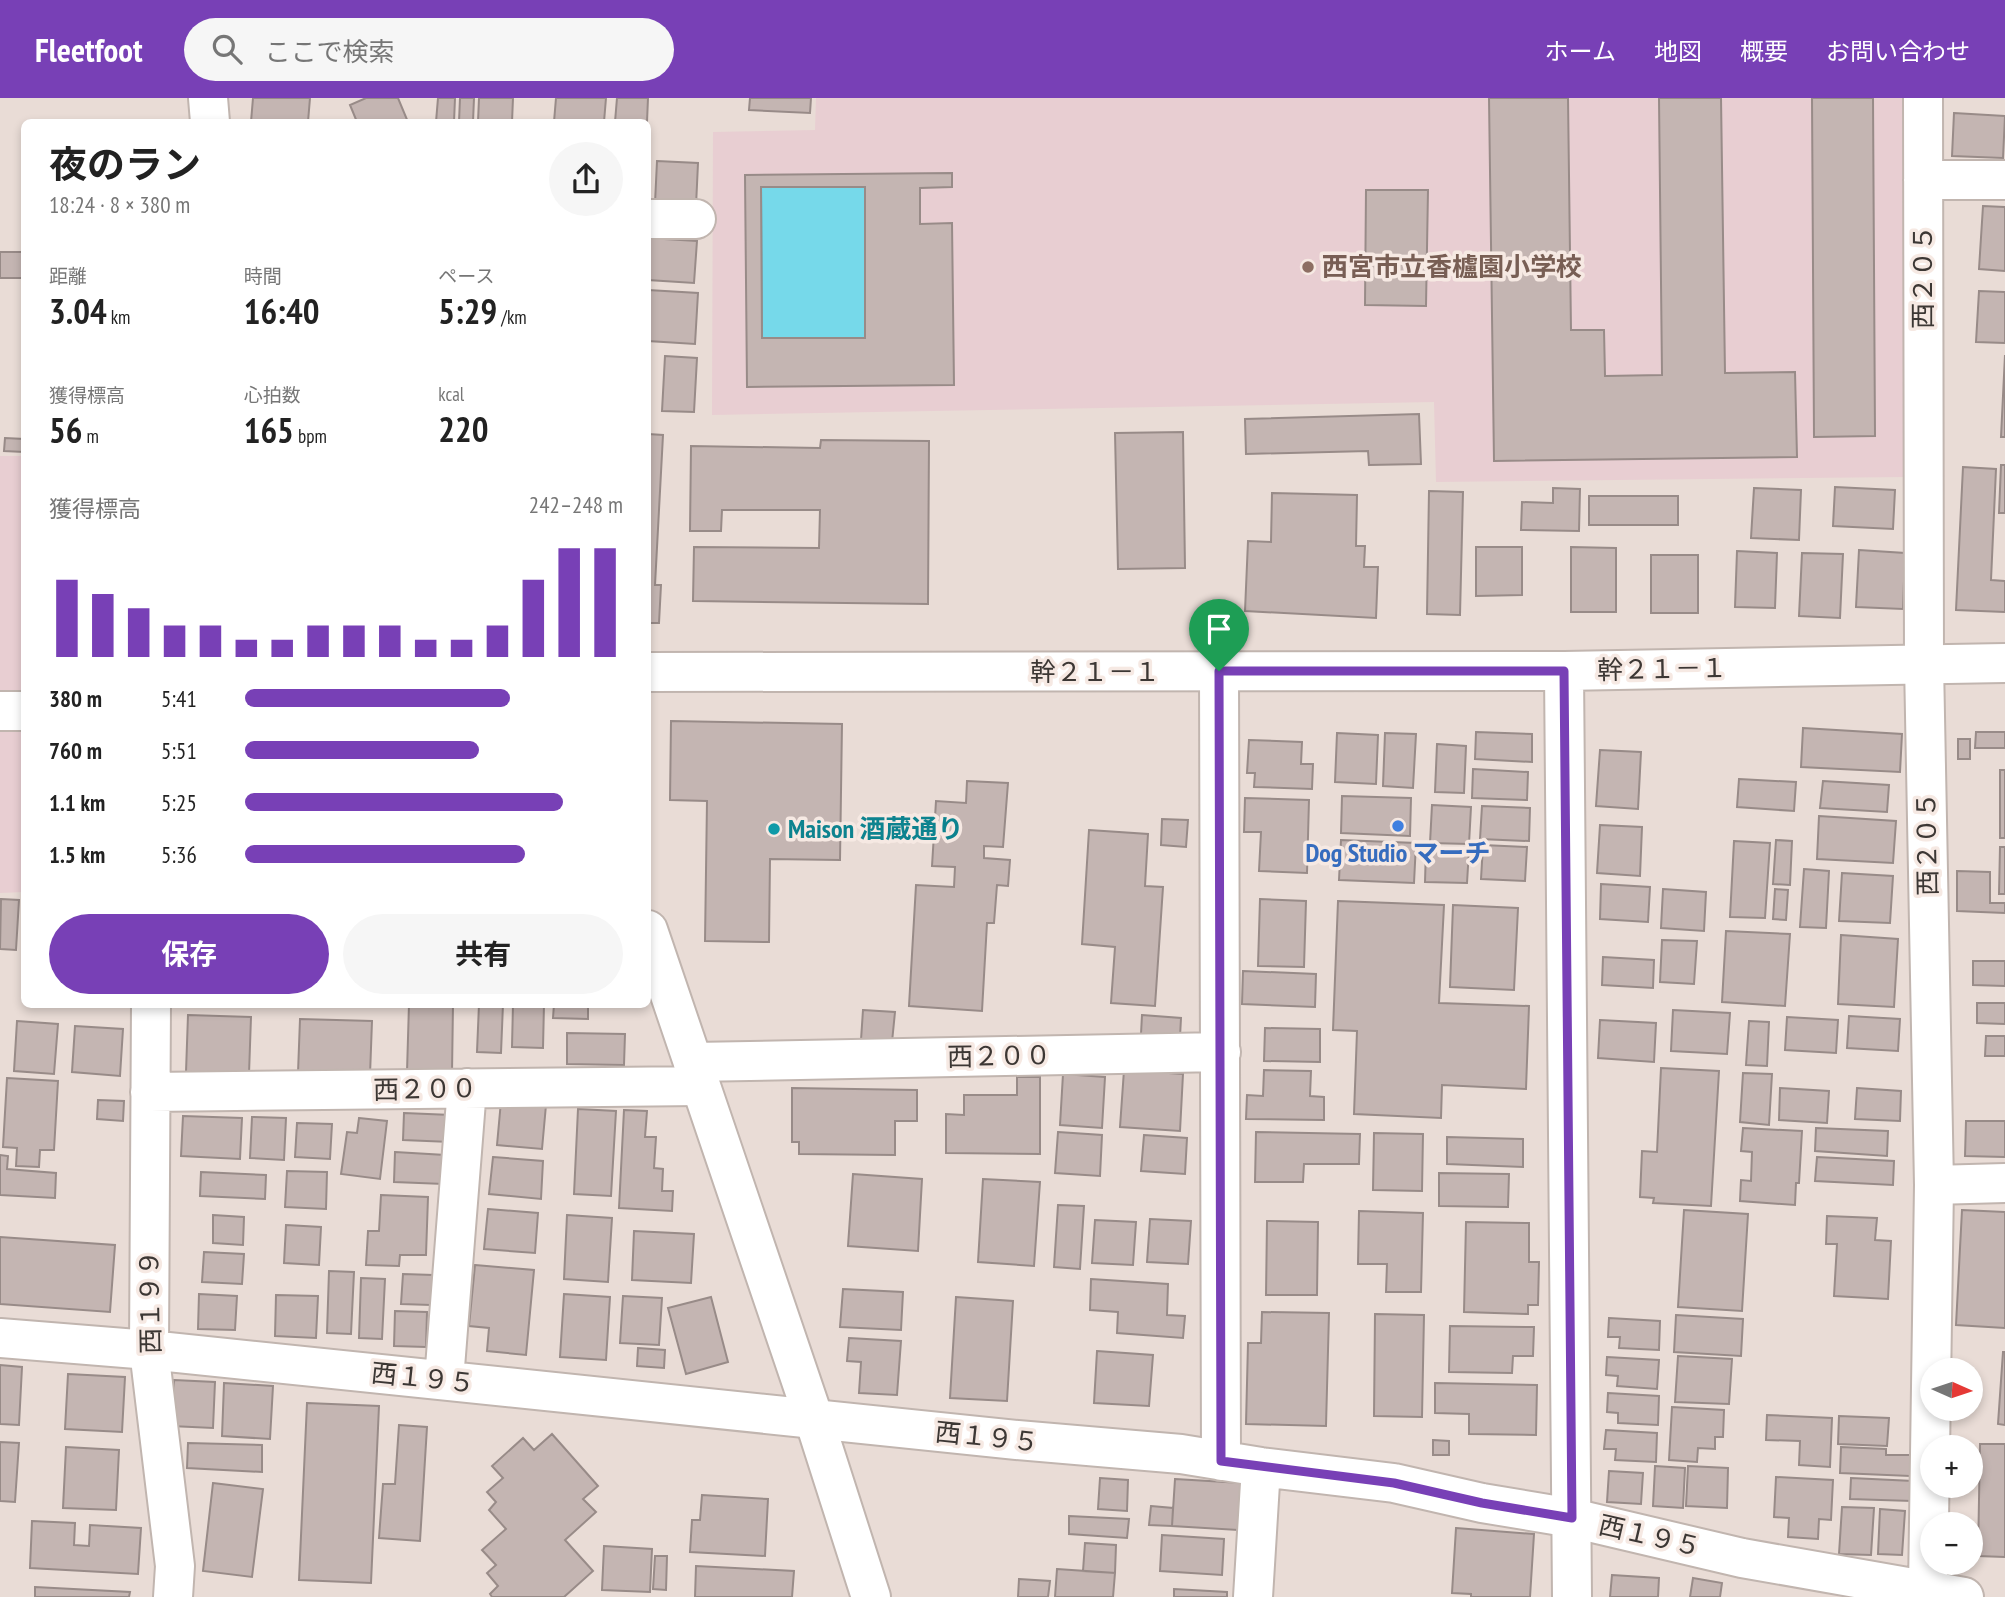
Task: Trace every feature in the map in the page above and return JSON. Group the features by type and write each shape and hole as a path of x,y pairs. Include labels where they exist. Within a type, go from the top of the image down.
{"street":[{"path":"208,98 210,119"},
{"name":"西２０５","path":"1923,98 1924,663 1934,1185 1946,1593"},
{"path":"1923,180 2005,180"},
{"path":"651,219 696,219"},
{"name":"幹２１－１","path":"651,673 1564,671 2005,663"},
{"path":"1219,671 1221,1461"},
{"path":"1564,671 1572,1597"},
{"path":"0,711 21,711"},
{"path":"651,939 814,1419 871,1597"},
{"name":"西１９９","path":"151,1008 149,1350 175,1566 173,1597"},
{"name":"西２００","path":"150,1092 467,1088 696,1074 1221,1052"},
{"path":"444,1380 467,1088"},
{"path":"1934,1185 2005,1183"},
{"name":"西１９５","path":"0,1338 149,1350 1017,1440 1181,1454 1394,1483 1482,1503 1572,1518 1742,1558 1946,1593"},
{"path":"1253,1597 1261,1467"}],"shaded area":[{"name":"西宮市立香櫨園小学校","path":"816,98 1904,98 1906,477 1436,482 1434,402 712,415 713,132 815,130"},
{"path":"0,456 21,456 21,690 4,690 3,724 21,725 21,892 0,893"}],"water":[{"path":"761,187 865,187 865,338 762,338"}],"building":[{"path":"253,98 310,98 308,119 251,119"},
{"path":"366,98 398,98 407,119 356,119 350,105"},
{"path":"438,98 455,98 454,119 436,119"},
{"path":"460,98 474,98 473,119 459,119"},
{"path":"479,98 513,98 512,119 478,119"},
{"path":"556,98 606,98 604,119 554,119"},
{"path":"617,98 648,98 647,119 615,119"},
{"path":"750,98 811,98 810,113 749,110"},
{"path":"1489,98 1568,98 1571,330 1604,330 1605,376 1662,375 1659,98 1721,98 1725,373 1795,372 1797,457 1494,461"},
{"path":"1812,98 1873,98 1875,436 1814,437"},
{"path":"1954,113 2005,116 2003,158 1952,156"},
{"path":"657,161 698,163 696,206 655,203"},
{"path":"952,173 952,187 920,188 920,224 952,223 954,385 747,387 745,175","holes":["761,187 865,187 865,338 762,338"]},
{"path":"1366,190 1428,190 1426,306 1365,305"},
{"path":"1983,206 2005,207 2005,271 1979,269"},
{"path":"651,238 697,241 694,283 651,280"},
{"path":"0,252 21,252 21,278 0,278"},
{"path":"651,290 698,293 695,344 651,341"},
{"path":"1979,291 2005,292 2005,343 1976,342"},
{"path":"2005,355 2005,437 2001,437"},
{"path":"665,356 697,358 694,412 662,411"},
{"path":"1419,414 1421,464 1369,465 1368,451 1246,454 1245,419"},
{"path":"1183,432 1185,568 1118,569 1115,433"},
{"path":"651,434 663,435 655,585 661,585 659,623 651,623"},
{"path":"5,438 21,439 21,452 4,451"},
{"path":"821,440 929,441 928,604 693,601 694,547 819,548 820,510 722,510 721,531 690,531 691,446 820,448"},
{"path":"2001,465 2005,465 2005,513 1999,513"},
{"path":"1963,467 1996,469 1991,580 2005,581 2005,612 1956,610"},
{"path":"1835,487 1895,490 1893,529 1833,526"},
{"path":"1553,488 1580,489 1579,531 1521,530 1522,502 1553,503"},
{"path":"1754,488 1801,490 1799,540 1751,538"},
{"path":"1429,491 1463,492 1460,615 1427,614"},
{"path":"1272,493 1357,495 1356,546 1365,546 1364,567 1378,567 1376,618 1245,611 1248,541 1271,542"},
{"path":"1589,496 1678,496 1678,525 1589,525"},
{"path":"1476,547 1522,547 1522,595 1476,596"},
{"path":"1571,547 1616,548 1616,612 1571,612"},
{"path":"1859,550 1905,553 1903,609 1856,607"},
{"path":"1737,551 1777,553 1775,608 1735,607"},
{"path":"1802,553 1843,554 1840,618 1799,616"},
{"path":"1651,555 1698,555 1698,613 1651,613"},
{"name":"Maison 酒蔵通り","path":"671,721 842,724 840,860 770,859 769,942 705,941 707,801 670,800"},
{"path":"1803,728 1902,734 1900,772 1801,767"},
{"path":"1476,732 1532,734 1532,762 1475,759"},
{"path":"1976,732 2005,732 2005,748 1975,748"},
{"path":"1337,733 1378,735 1376,784 1335,782"},
{"path":"1385,733 1416,734 1413,788 1383,786"},
{"path":"1958,739 1970,739 1970,759 1958,759"},
{"path":"1249,740 1302,742 1301,764 1313,764 1312,789 1254,787 1255,773 1247,773"},
{"path":"1437,744 1466,746 1464,793 1435,792"},
{"path":"1600,750 1641,752 1638,809 1596,806"},
{"path":"1473,769 1528,772 1527,800 1472,798"},
{"path":"2000,770 2005,770 2005,838 2000,838"},
{"path":"1739,779 1796,782 1794,811 1737,807"},
{"path":"967,781 1008,783 1003,847 984,846 984,858 1010,860 1008,886 997,885 994,923 987,923 982,1011 909,1006 916,885 954,887 955,867 932,866 936,801 966,803"},
{"path":"1823,781 1889,785 1887,812 1820,808"},
{"path":"1342,796 1411,798 1410,836 1341,833"},
{"path":"1245,798 1309,800 1307,873 1259,871 1261,832 1244,832"},
{"path":"1432,805 1471,807 1469,844 1430,843"},
{"path":"1482,806 1530,808 1529,841 1480,839"},
{"path":"1819,816 1896,821 1893,863 1817,859"},
{"path":"1162,819 1188,820 1186,847 1161,845"},
{"path":"1600,825 1642,827 1640,876 1597,873"},
{"path":"1089,830 1148,834 1145,886 1163,887 1155,1006 1111,1003 1115,947 1082,944"},
{"path":"1341,840 1416,843 1414,883 1339,880"},
{"path":"1776,840 1792,841 1790,885 1773,884"},
{"path":"1734,841 1770,843 1765,918 1730,917"},
{"path":"1483,845 1527,847 1525,881 1481,879"},
{"path":"2000,847 2005,847 2005,894 1999,894"},
{"path":"1426,848 1469,850 1467,883 1425,882"},
{"path":"1804,869 1829,871 1826,928 1800,927"},
{"path":"1957,871 1990,872 1990,903 2005,903 2005,913 1957,911"},
{"path":"1842,873 1893,876 1890,923 1839,921"},
{"path":"1601,884 1650,887 1648,922 1600,919"},
{"path":"1663,889 1706,892 1704,931 1661,928"},
{"path":"1775,889 1788,890 1786,920 1773,919"},
{"path":"1,899 19,900 16,950 0,949"},
{"path":"1260,899 1306,901 1304,967 1258,966"},
{"path":"1338,901 1444,905 1439,1003 1529,1006 1526,1089 1442,1085 1441,1118 1354,1114 1357,1031 1333,1030"},
{"path":"1453,905 1518,908 1514,990 1450,987"},
{"path":"1726,931 1790,934 1785,1006 1722,1002"},
{"path":"1841,935 1898,939 1894,1007 1838,1004"},
{"path":"1662,940 1697,941 1694,984 1660,982"},
{"path":"1603,957 1654,960 1653,988 1602,985"},
{"path":"1973,961 2005,961 2005,986 1973,985"},
{"path":"1243,971 1316,974 1315,1007 1242,1004"},
{"path":"1977,1003 2005,1003 2005,1024 1977,1023"},
{"path":"409,1008 453,1008 452,1073 407,1072"},
{"path":"479,1008 503,1008 501,1053 477,1052"},
{"path":"513,1008 544,1008 543,1048 512,1047"},
{"path":"554,1008 588,1008 588,1019 553,1018"},
{"path":"863,1010 895,1012 892,1042 861,1040"},
{"path":"1673,1010 1730,1013 1727,1054 1671,1051"},
{"path":"188,1015 251,1017 249,1074 186,1072"},
{"path":"1142,1015 1181,1018 1180,1037 1141,1034"},
{"path":"1849,1016 1900,1019 1898,1051 1847,1048"},
{"path":"1787,1017 1838,1020 1836,1053 1785,1050"},
{"path":"300,1019 372,1021 370,1075 298,1073"},
{"path":"1600,1020 1656,1023 1654,1062 1598,1058"},
{"path":"17,1021 58,1024 54,1074 14,1071"},
{"path":"1749,1021 1769,1022 1767,1066 1746,1065"},
{"path":"75,1026 123,1029 120,1076 72,1072"},
{"path":"1265,1028 1320,1029 1320,1062 1264,1061"},
{"path":"567,1033 625,1034 624,1065 567,1064"},
{"path":"1986,1036 2005,1036 2005,1056 1985,1056"},
{"path":"1661,1068 1719,1071 1711,1206 1653,1203 1654,1198 1640,1197 1642,1151 1657,1152"},
{"path":"1124,1070 1183,1074 1180,1131 1120,1127"},
{"path":"1264,1070 1311,1071 1310,1096 1324,1097 1324,1120 1246,1119 1247,1095 1263,1096"},
{"path":"1743,1073 1772,1074 1769,1125 1740,1122"},
{"path":"1063,1074 1105,1077 1102,1128 1060,1125"},
{"path":"1017,1077 1040,1077 1040,1154 946,1153 946,1114 964,1115 964,1095 1017,1095"},
{"path":"7,1078 58,1081 54,1150 40,1150 39,1167 16,1166 17,1148 3,1147"},
{"path":"792,1088 917,1090 917,1121 895,1121 895,1155 799,1154 799,1142 792,1142"},
{"path":"1780,1088 1829,1091 1827,1123 1779,1120"},
{"path":"1857,1088 1901,1091 1900,1121 1855,1119"},
{"path":"98,1100 124,1101 123,1121 97,1119"},
{"path":"501,1101 546,1105 542,1149 497,1145"},
{"path":"578,1109 616,1111 611,1196 574,1194"},
{"path":"624,1110 647,1111 645,1137 656,1137 654,1168 663,1169 662,1191 673,1191 672,1211 619,1208"},
{"path":"404,1113 451,1115 450,1142 403,1140"},
{"path":"183,1116 242,1118 240,1159 181,1156"},
{"path":"252,1117 286,1118 284,1160 250,1158"},
{"path":"359,1118 387,1121 380,1179 341,1174 347,1132 357,1133"},
{"path":"1966,1121 2005,1121 2005,1157 1965,1156"},
{"path":"297,1123 332,1124 330,1159 295,1157"},
{"path":"1743,1128 1802,1131 1795,1205 1740,1201 1741,1180 1751,1181 1752,1152 1741,1151"},
{"path":"1816,1128 1888,1131 1887,1156 1815,1151"},
{"path":"1058,1132 1102,1135 1100,1176 1055,1173"},
{"path":"1256,1132 1360,1134 1359,1164 1304,1164 1303,1182 1255,1182"},
{"path":"1374,1133 1423,1134 1422,1191 1373,1190"},
{"path":"1144,1135 1187,1138 1185,1174 1141,1171"},
{"path":"1447,1137 1523,1139 1523,1167 1447,1164"},
{"path":"395,1152 445,1155 444,1184 394,1182"},
{"path":"0,1155 8,1156 7,1169 56,1173 55,1198 0,1195"},
{"path":"493,1157 543,1161 541,1199 489,1194"},
{"path":"1817,1157 1894,1161 1893,1185 1815,1181"},
{"path":"287,1171 327,1172 326,1209 285,1207"},
{"path":"201,1172 266,1175 265,1199 200,1196"},
{"path":"1439,1173 1509,1174 1508,1207 1439,1206"},
{"path":"853,1174 922,1179 918,1251 848,1246"},
{"path":"983,1179 1040,1182 1034,1266 978,1262"},
{"path":"381,1195 428,1197 426,1255 400,1255 399,1266 366,1265 368,1231 379,1231"},
{"path":"1058,1205 1084,1206 1080,1269 1054,1267"},
{"path":"488,1209 538,1213 535,1253 484,1249"},
{"path":"1684,1210 1748,1214 1742,1311 1678,1307"},
{"path":"1962,1210 2005,1212 2005,1328 1956,1325"},
{"path":"1359,1211 1423,1213 1421,1292 1386,1292 1387,1264 1358,1264"},
{"path":"213,1215 244,1217 243,1245 213,1243"},
{"path":"567,1215 612,1218 608,1282 564,1279"},
{"path":"1827,1216 1877,1218 1875,1240 1891,1241 1888,1299 1834,1296 1837,1244 1826,1244"},
{"path":"1150,1219 1191,1221 1188,1264 1147,1262"},
{"path":"1095,1220 1136,1222 1133,1265 1092,1263"},
{"path":"1267,1221 1318,1222 1317,1295 1266,1295"},
{"path":"1466,1222 1529,1223 1529,1262 1539,1262 1538,1305 1528,1305 1528,1314 1464,1312"},
{"path":"286,1225 321,1227 319,1265 284,1263"},
{"path":"634,1231 694,1234 691,1283 632,1280"},
{"path":"0,1237 115,1245 110,1312 0,1304"},
{"path":"204,1252 244,1254 242,1284 202,1282"},
{"path":"475,1265 534,1270 526,1355 487,1351 489,1328 469,1326"},
{"path":"329,1271 354,1272 351,1334 327,1333"},
{"path":"403,1274 433,1275 431,1305 401,1304"},
{"path":"361,1278 385,1279 382,1339 359,1338"},
{"path":"1091,1279 1168,1284 1167,1315 1185,1316 1183,1338 1117,1333 1118,1312 1090,1310"},
{"path":"843,1289 903,1292 901,1330 840,1327"},
{"path":"199,1294 237,1296 235,1330 198,1329"},
{"path":"564,1294 610,1297 606,1360 560,1357"},
{"path":"276,1295 318,1296 316,1338 275,1336"},
{"path":"623,1296 662,1298 659,1345 620,1343"},
{"path":"711,1297 728,1362 686,1374 668,1308"},
{"path":"956,1297 1013,1301 1007,1401 950,1398"},
{"path":"395,1311 427,1312 426,1347 394,1346"},
{"path":"1262,1312 1329,1313 1326,1426 1246,1424 1248,1343 1261,1343"},
{"path":"1375,1314 1424,1315 1422,1417 1374,1416"},
{"path":"1676,1315 1743,1319 1741,1356 1674,1352"},
{"path":"1609,1318 1660,1321 1659,1350 1619,1348 1620,1337 1608,1337"},
{"path":"1450,1326 1534,1327 1533,1356 1513,1356 1512,1373 1449,1372"},
{"path":"849,1338 901,1341 897,1395 859,1393 861,1362 847,1361"},
{"path":"638,1348 665,1350 664,1368 637,1366"},
{"path":"1097,1351 1153,1355 1149,1406 1094,1403"},
{"path":"2005,1352 2005,1425 1998,1424"},
{"path":"1678,1356 1732,1359 1729,1404 1675,1402"},
{"path":"1607,1357 1659,1360 1657,1389 1617,1386 1618,1376 1606,1375"},
{"path":"0,1365 22,1367 19,1425 0,1424"},
{"path":"68,1374 125,1377 122,1432 65,1429"},
{"path":"174,1380 215,1382 213,1428 171,1426"},
{"path":"224,1383 273,1386 270,1439 222,1436"},
{"path":"1435,1383 1537,1385 1536,1435 1469,1434 1469,1414 1435,1413"},
{"path":"1608,1393 1659,1396 1658,1425 1618,1423 1618,1413 1607,1412"},
{"path":"307,1403 379,1406 371,1583 299,1580"},
{"path":"1672,1407 1724,1410 1723,1437 1715,1437 1715,1449 1698,1448 1697,1462 1669,1460"},
{"path":"1767,1415 1832,1418 1830,1467 1799,1465 1800,1441 1766,1440"},
{"path":"1839,1416 1889,1418 1887,1446 1838,1444"},
{"path":"399,1425 427,1427 420,1541 379,1538 383,1484 395,1484"},
{"path":"1606,1430 1657,1433 1656,1462 1615,1460 1616,1449 1604,1449"},
{"path":"552,1434 598,1486 583,1499 596,1512 565,1540 593,1571 564,1597 492,1597 490,1594 498,1586 487,1573 496,1565 482,1550 506,1529 489,1510 496,1502 487,1492 503,1478 492,1466 523,1438 534,1450"},
{"path":"1433,1440 1449,1441 1449,1455 1433,1455"},
{"path":"0,1442 19,1443 15,1502 0,1501"},
{"path":"188,1443 262,1445 262,1472 187,1468"},
{"path":"1983,1444 2005,1444 2005,1557 1983,1556 1983,1512 1979,1512 1979,1498 1983,1498"},
{"path":"66,1447 119,1450 116,1510 63,1508"},
{"path":"1841,1447 1886,1449 1886,1455 1911,1455 1910,1476 1840,1473"},
{"path":"1655,1466 1685,1468 1683,1508 1653,1506"},
{"path":"1688,1466 1728,1468 1727,1508 1686,1506"},
{"path":"1609,1471 1643,1473 1641,1504 1607,1502"},
{"path":"1776,1477 1833,1480 1831,1520 1819,1519 1818,1539 1788,1537 1789,1518 1774,1517"},
{"path":"1100,1478 1128,1480 1127,1511 1098,1509"},
{"path":"1851,1478 1913,1481 1912,1501 1850,1499"},
{"path":"1175,1479 1242,1483 1238,1530 1172,1526"},
{"path":"213,1483 263,1489 252,1577 203,1571"},
{"path":"702,1495 768,1499 765,1556 690,1552 692,1520 700,1520"},
{"path":"1151,1506 1173,1508 1172,1526 1149,1525"},
{"path":"1842,1507 1874,1508 1871,1555 1839,1554"},
{"path":"1880,1509 1905,1511 1902,1555 1878,1554"},
{"path":"1069,1516 1129,1519 1127,1538 1069,1534"},
{"path":"32,1521 75,1523 74,1545 89,1546 90,1525 141,1528 138,1574 30,1568"},
{"path":"1456,1528 1534,1534 1530,1597 1471,1597 1471,1594 1452,1593"},
{"path":"1162,1535 1224,1539 1222,1575 1160,1571"},
{"path":"1085,1543 1116,1545 1115,1573 1083,1571"},
{"path":"604,1546 652,1549 650,1592 602,1590"},
{"path":"655,1556 667,1556 666,1590 653,1589"},
{"path":"696,1566 794,1571 792,1597 695,1597"},
{"path":"1057,1569 1115,1573 1113,1597 1055,1597"},
{"path":"1612,1575 1659,1578 1658,1597 1610,1597"},
{"path":"1693,1578 1722,1583 1720,1597 1690,1597"},
{"path":"1019,1579 1050,1581 1048,1597 1018,1597"},
{"path":"35,1587 130,1592 129,1597 35,1597"},
{"path":"1174,1589 1227,1592 1227,1597 1174,1597"}],"place":[{"name":"西宮市立香櫨園小学校","path":"1308,267"},
{"name":"Dog Studio マーチ","path":"1398,826"},
{"name":"Maison 酒蔵通り","path":"774,829"}],"route":[{"path":"1219,671 1564,671 1572,1518 1482,1503 1394,1483 1221,1461 1219,671"}]}
